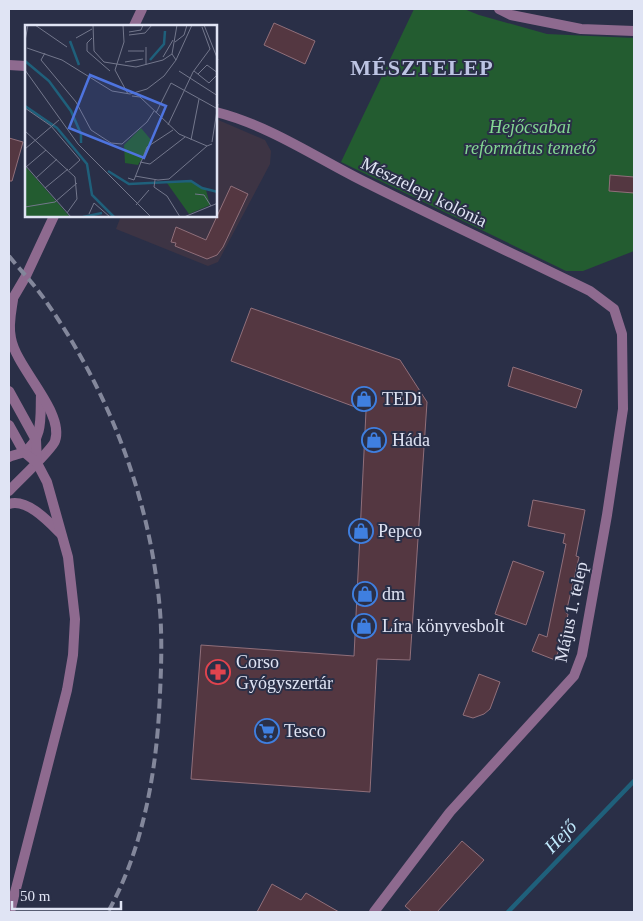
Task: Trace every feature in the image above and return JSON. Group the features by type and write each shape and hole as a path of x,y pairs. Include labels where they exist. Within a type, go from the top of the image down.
{"street":[{"path":"134,25 142,9"},
{"path":"498,9 510,14 582,29 634,30"},
{"path":"9,65 25,66"},
{"name":"Mésztelepi kolónia","path":"218,113 250,123 302,147 365,182 590,291 614,309"},
{"path":"9,491 55,442 57,428 53,414 18,358 11,339 10,325 11,303 53,218"},
{"name":"Május 1. telep","path":"374,912 450,812 574,676 582,655 624,409 622,334 614,309"},
{"path":"9,392 36,440"},
{"path":"37,463 36,440 39,432 41,395"},
{"path":"9,425 24,452 37,463 47,482 68,557 76,619 73,655 67,690 10,912"},
{"path":"9,457 24,452 36,440"},
{"path":"9,504 18,502 39,513 61,534"}],"shaded area":[{"path":"218,120 265,140 271,151 270,164 218,262 208,266 116,229 120,218 218,218"}],"green space":[{"name":"Hejőcsabai református temető","path":"414,9 464,9 547,34 634,38 634,251 583,271 566,271 341,162"}],"building":[{"path":"274,23 315,41 305,64 264,45"},
{"path":"9,138 23,142 12,181 9,181"},
{"path":"610,175 634,177 634,193 609,191"},
{"path":"231,186 248,194 223,247 217,255 207,259 175,246 176,243 171,242 176,227 206,240 216,218 218,218"},
{"path":"251,308 400,360 427,402 410,660 377,659 370,792 191,779 201,645 354,656 366,411 231,361"},
{"path":"513,367 582,390 576,408 508,386"},
{"path":"533,500 585,510 576,556 579,557 566,613 568,614 563,639 555,660 532,651 539,634 547,637 566,544 563,543 565,534 528,526"},
{"path":"513,561 544,572 526,625 495,614"},
{"path":"479,674 500,682 490,709 484,714 473,718 463,715"},
{"path":"462,841 484,860 437,912 412,912 405,906"},
{"path":"272,884 301,900 306,893 339,912 257,912"}],"waterway":[{"name":"Hejő","path":"508,912 634,781"}],"railway":[{"path":"9,256 41,294 67,334 105,405 121,442 134,481 145,520 153,560 159,600 161,642 159,713 154,764 138,841 120,889 108,912"}],"place":[{"name":"TEDi","path":"364,399"},
{"name":"Háda","path":"374,440"},
{"name":"Pepco","path":"361,531"},
{"name":"dm","path":"365,594"},
{"name":"Líra könyvesbolt","path":"364,626"},
{"name":"Corso Gyógyszertár","path":"218,672"},
{"name":"Tesco","path":"267,731"}],"district":[{"name":"MÉSZTELEP","path":"422,67"}]}
